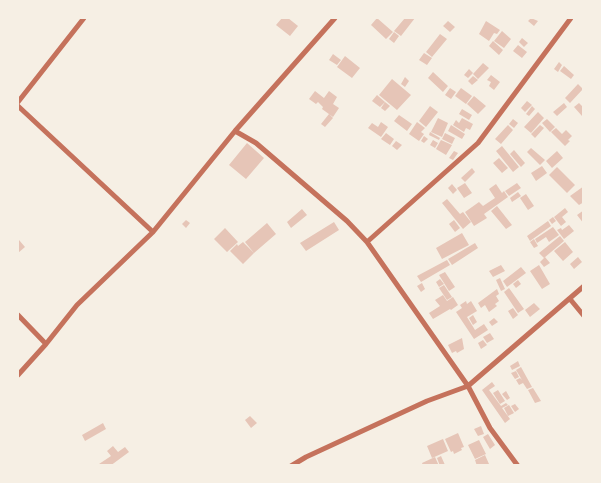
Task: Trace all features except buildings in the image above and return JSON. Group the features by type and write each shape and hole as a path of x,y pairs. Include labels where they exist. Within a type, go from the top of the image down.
{"street":[{"path":"84,18 18,104 152,232"},
{"path":"18,375 77,305 152,232 235,131 335,18"},
{"path":"367,242 478,143 571,18"},
{"path":"235,131 256,143 348,221 367,242 468,386 490,428 518,466"},
{"path":"291,466 306,457 427,401 468,386 584,286"},
{"path":"570,299 584,316"},
{"path":"18,316 46,344"}]}
